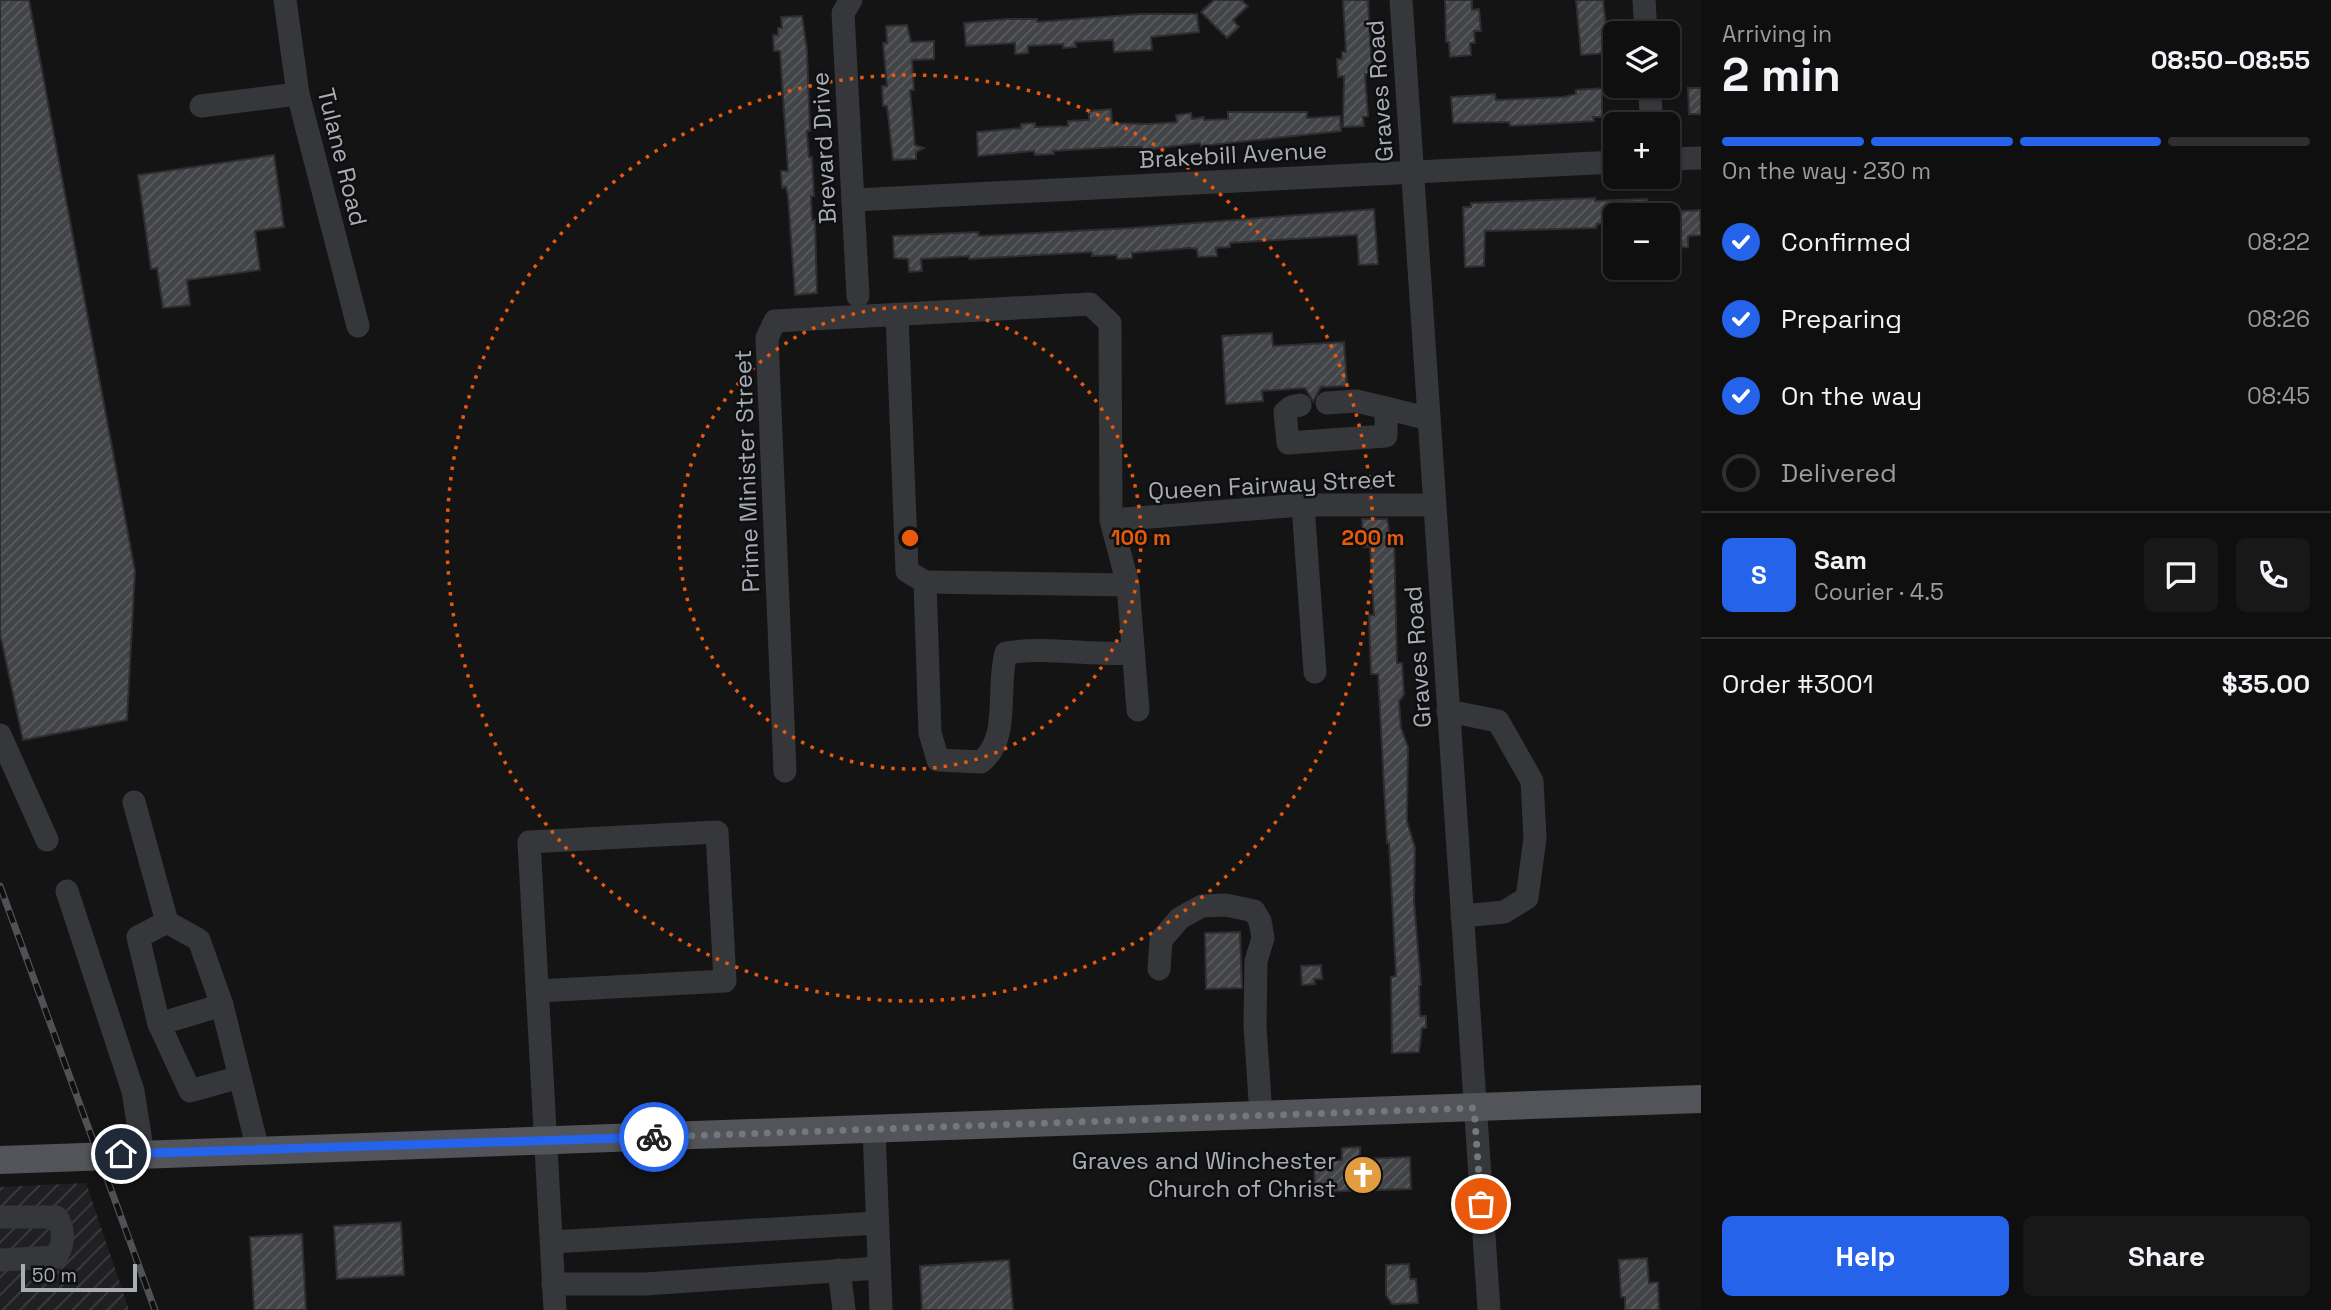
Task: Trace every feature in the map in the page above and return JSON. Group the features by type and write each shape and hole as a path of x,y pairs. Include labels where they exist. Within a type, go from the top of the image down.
{"main road":[{"path":"0,1160 1701,1099"}],"street":[{"name":"Tulane Road","path":"285,0 298,94 358,326"},
{"name":"Brevard Drive","path":"851,0 843,13 858,296"},
{"name":"Graves Road","path":"1401,0 1489,1310"},
{"path":"1644,0 1645,21"},
{"path":"201,106 298,94"},
{"path":"1680,159 1701,158"},
{"name":"Brakebill Avenue","path":"854,200 1603,163"},
{"path":"1128,584 925,582 907,571 897,315 1090,304 1110,323 1111,520 1128,584 1138,710"},
{"name":"Prime Minister Street","path":"785,771 767,338 775,321 897,315"},
{"path":"1327,403 1356,401 1429,419"},
{"path":"1300,405 1285,412 1288,443 1386,436 1386,408"},
{"path":"1303,505 1315,672"},
{"name":"Queen Fairway Street","path":"1111,520 1303,505 1434,505"},
{"path":"925,582 930,733 938,760 981,762 990,755 1000,734 1000,674 1006,653 1023,650 1108,655 1133,653"},
{"path":"1448,710 1498,721 1532,780 1535,838 1527,898 1504,912 1462,916"},
{"path":"0,735 47,840"},
{"path":"134,802 167,922 199,940 222,1005 258,1150"},
{"path":"538,990 725,981 717,832 529,842 555,1310"},
{"path":"67,891 133,1091 143,1154"},
{"path":"1159,969 1161,940 1180,918 1202,906 1226,905 1254,911 1260,921 1263,938 1256,961 1255,1000 1261,1115"},
{"path":"167,922 138,937 159,1024 190,1091 240,1077"},
{"path":"159,1024 222,1005"},
{"path":"874,1129 881,1310"},
{"path":"0,1217 56,1217 60,1222 63,1245 56,1256 0,1260"},
{"path":"552,1242 877,1223"},
{"path":"553,1283 645,1284 879,1268"},
{"path":"839,1270 844,1310"}],"shaded area":[{"path":"86,1183 129,1310 0,1310 0,1187"}],"building":[{"path":"0,0 29,0 135,571 127,720 23,740 0,634"},
{"path":"1214,0 1241,0 1248,6 1233,20 1239,27 1227,38 1201,12"},
{"path":"1343,0 1368,0 1372,74 1365,74 1368,116 1363,117 1364,126 1343,127 1344,76 1338,77 1337,59 1342,59 1342,52 1346,52"},
{"path":"1445,0 1472,0 1472,10 1479,9 1481,31 1474,31 1475,43 1470,43 1471,55 1450,57 1449,42 1446,42"},
{"path":"1576,0 1603,0 1605,21 1603,21 1603,53 1581,55"},
{"path":"1141,14 1197,14 1199,32 1151,37 1152,50 1114,52 1113,40 1075,42 1076,47 1063,48 1063,44 1028,46 1028,53 1015,54 1015,43 966,46 964,23 1007,19 1037,19 1037,22"},
{"path":"802,16 807,50 810,131 807,131 809,157 812,157 814,196 811,196 812,220 815,220 817,293 795,295 788,197 786,187 782,188 781,171 788,171 780,51 774,51 773,35 778,35 778,28 782,28 781,17"},
{"path":"907,25 911,42 934,41 934,59 912,60 914,90 910,90 915,145 924,148 916,152 916,159 893,160 887,106 883,106 882,86 887,86 883,43 887,43 886,26"},
{"path":"1603,88 1602,117 1593,117 1594,121 1510,126 1509,122 1453,123 1451,97 1495,94 1496,100 1563,97 1576,94 1576,90"},
{"path":"1688,88 1701,88 1701,114 1689,114"},
{"path":"1111,109 1112,123 1147,124 1177,122 1176,115 1191,113 1192,119 1204,117 1204,120 1228,119 1228,112 1307,112 1307,118 1340,116 1341,131 1201,146 1200,143 1142,150 1142,147 1118,147 1053,151 1054,154 1035,155 1034,151 978,156 977,132 1021,128 1021,124 1035,123 1035,127 1068,126 1068,121 1089,120 1089,111"},
{"path":"274,155 284,227 255,231 260,270 187,280 190,305 163,308 157,268 151,269 138,175"},
{"path":"1595,198 1595,201 1647,199 1647,203 1603,203 1603,224 1597,224 1596,228 1485,231 1484,266 1465,267 1463,207 1471,207 1471,203"},
{"path":"1374,209 1378,264 1359,265 1357,235 1230,243 1230,247 1216,248 1217,256 1198,257 1197,249 1189,248 1132,253 1132,258 1117,259 1117,255 1092,256 1092,252 921,259 922,271 909,272 908,259 894,258 893,236 978,232 979,236 1131,228"},
{"path":"1700,210 1701,235 1688,236 1688,247 1680,248 1680,211"},
{"path":"1272,333 1273,346 1344,342 1347,386 1321,387 1313,401 1305,388 1262,391 1263,401 1226,404 1222,336"},
{"path":"1362,519 1387,519 1390,536 1394,536 1397,663 1402,663 1404,695 1399,701 1401,728 1408,747 1407,821 1415,848 1414,901 1421,985 1420,1016 1426,1016 1426,1028 1422,1028 1419,1052 1392,1053 1391,977 1396,976 1389,843 1378,674 1371,674 1369,615 1374,615 1370,547 1363,547"},
{"path":"1240,932 1242,988 1206,989 1205,933"},
{"path":"1321,965 1322,979 1314,979 1315,984 1302,985 1301,966"},
{"name":"Graves and Winchester Church of Christ","path":"1360,1147 1360,1159 1410,1157 1411,1189 1315,1192 1314,1161 1342,1160 1342,1148"},
{"path":"401,1222 404,1275 337,1279 334,1226"},
{"path":"302,1234 306,1310 254,1310 250,1237"},
{"path":"1647,1258 1649,1283 1658,1282 1659,1310 1625,1310 1625,1297 1621,1297 1619,1260"},
{"path":"1009,1260 1013,1310 922,1310 920,1266"},
{"path":"1409,1264 1410,1279 1416,1279 1418,1303 1392,1304 1386,1295 1386,1265"}],"railway":[{"path":"0,886 155,1310"}],"way so far":[{"path":"654,1137 1474,1108 1481,1204"}],"place":[{"name":"Graves and Winchester Church of Christ","path":"1363,1175"}],"route":[{"path":"121,1154 654,1137"}]}
